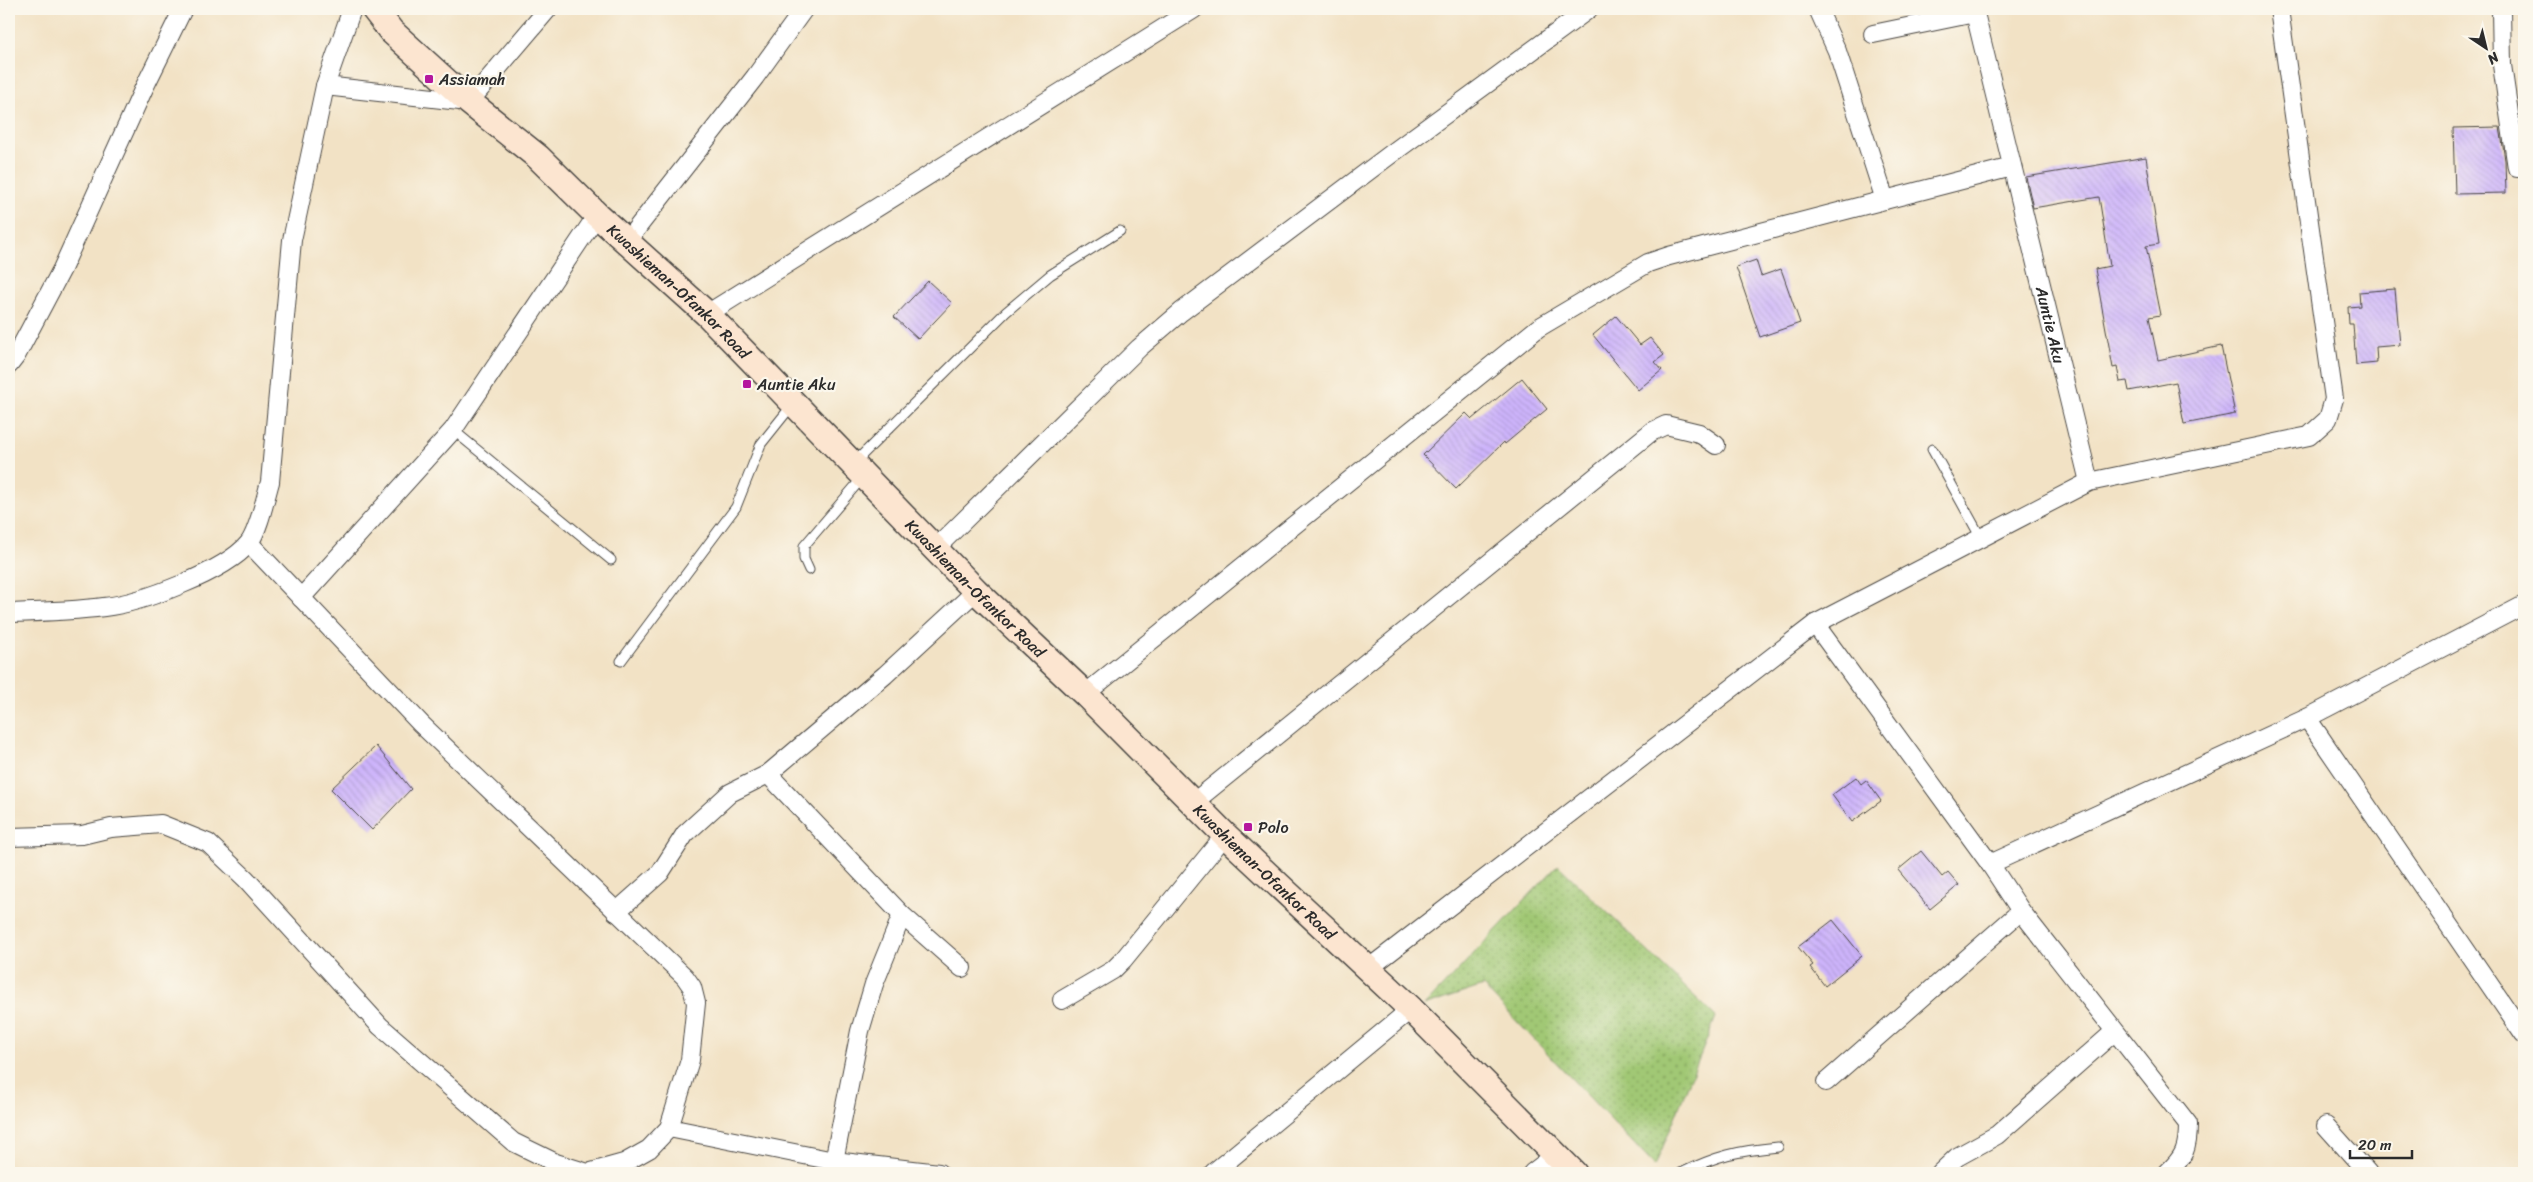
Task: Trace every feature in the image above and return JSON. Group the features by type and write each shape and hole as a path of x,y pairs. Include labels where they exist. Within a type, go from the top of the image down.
{"main road":[{"name":"Kwashieman-Ofankor Road","path":"374,9 391,31 468,102 538,157 626,242 707,314 976,591 1085,694 1225,834 1368,970 1411,1008 1574,1173"}],"street":[{"path":"9,365 16,356 62,269 144,88 183,9"},
{"path":"9,613 106,607 162,591 202,577 249,543 261,513 270,482 292,240 324,86 352,9"},
{"path":"324,86 468,102 548,9"},
{"path":"626,242 755,77 804,9"},
{"path":"707,314 1194,9"},
{"path":"935,550 1139,348 1181,312 1390,154 1589,9"},
{"path":"1818,9 1837,51 1885,200"},
{"path":"1368,970 1815,624 2089,482 2310,436 2328,419 2334,399 2279,9"},
{"path":"2501,9 2502,65 2517,168"},
{"path":"1873,34 1974,11"},
{"name":"Auntie Aku","path":"1974,11 2089,482"},
{"path":"1085,694 1538,328 1648,263 2012,167"},
{"path":"301,598 453,430 597,215"},
{"path":"1194,802 1651,432 1666,425 1700,433 1716,445"},
{"path":"9,836 82,835 111,828 161,824 208,843 246,879 380,1026 513,1142 556,1163 588,1173 624,1163 649,1149 669,1128 690,1060 696,1004 692,987 685,977 390,693 249,543"},
{"path":"616,912 660,873 685,834 704,816 730,793 768,774 885,674 976,591"},
{"path":"1990,864 2307,718 2524,605"},
{"path":"1815,624 1990,864 2021,911 2188,1124 2188,1143 2181,1160 2168,1173"},
{"path":"2307,718 2524,1035"},
{"path":"768,774 902,915 962,968"},
{"path":"1062,1000 1113,970 1123,960 1225,834"},
{"path":"1826,1082 2021,911"},
{"path":"834,1161 860,1031 874,984 902,915"},
{"path":"1212,1173 1411,1008"},
{"path":"1940,1173 1957,1157 1997,1135 2114,1032"},
{"path":"2326,1126 2368,1173"},
{"path":"669,1128 834,1161 939,1173"},
{"path":"1532,1173 1557,1154"}],"lane":[{"path":"809,570 804,559 804,546 858,471 1006,312 1050,275 1120,231"},
{"path":"621,661 736,507 761,444 793,404"},
{"path":"453,430 611,560"},
{"path":"1932,449 1981,538"},
{"path":"1681,1173 1735,1151 1778,1147"}],"green space":[{"path":"1558,865 1716,1017 1655,1166 1483,986 1424,1006"}],"building":[{"path":"2500,127 2505,160 2506,193 2455,194 2453,128"},
{"path":"2146,157 2159,244 2146,246 2160,315 2149,317 2158,360 2221,346 2235,414 2184,424 2176,382 2129,391 2127,381 2120,382 2117,367 2113,368 2095,269 2110,266 2099,197 2033,208 2026,177"},
{"path":"1756,260 1761,276 1781,269 1800,323 1760,337 1736,267"},
{"path":"928,281 952,303 918,339 894,317"},
{"path":"2395,289 2400,345 2376,347 2377,363 2356,365 2353,324 2349,324 2348,307 2360,306 2359,292"},
{"path":"1616,316 1640,345 1650,338 1664,355 1655,362 1662,370 1638,390 1593,335"},
{"path":"1522,378 1547,409 1505,444 1504,442 1456,489 1423,455 1466,413 1472,419"},
{"path":"376,746 411,789 372,830 331,789"},
{"path":"1856,777 1861,784 1866,780 1881,801 1852,822 1832,795"},
{"path":"1921,851 1942,877 1948,872 1959,885 1930,909 1898,870"},
{"path":"1833,920 1862,956 1825,986 1810,967 1813,965 1798,947"}],"place":[{"name":"Assiamah","path":"429,79"},
{"name":"Auntie Aku","path":"747,384"},
{"name":"Polo","path":"1248,827"}]}
